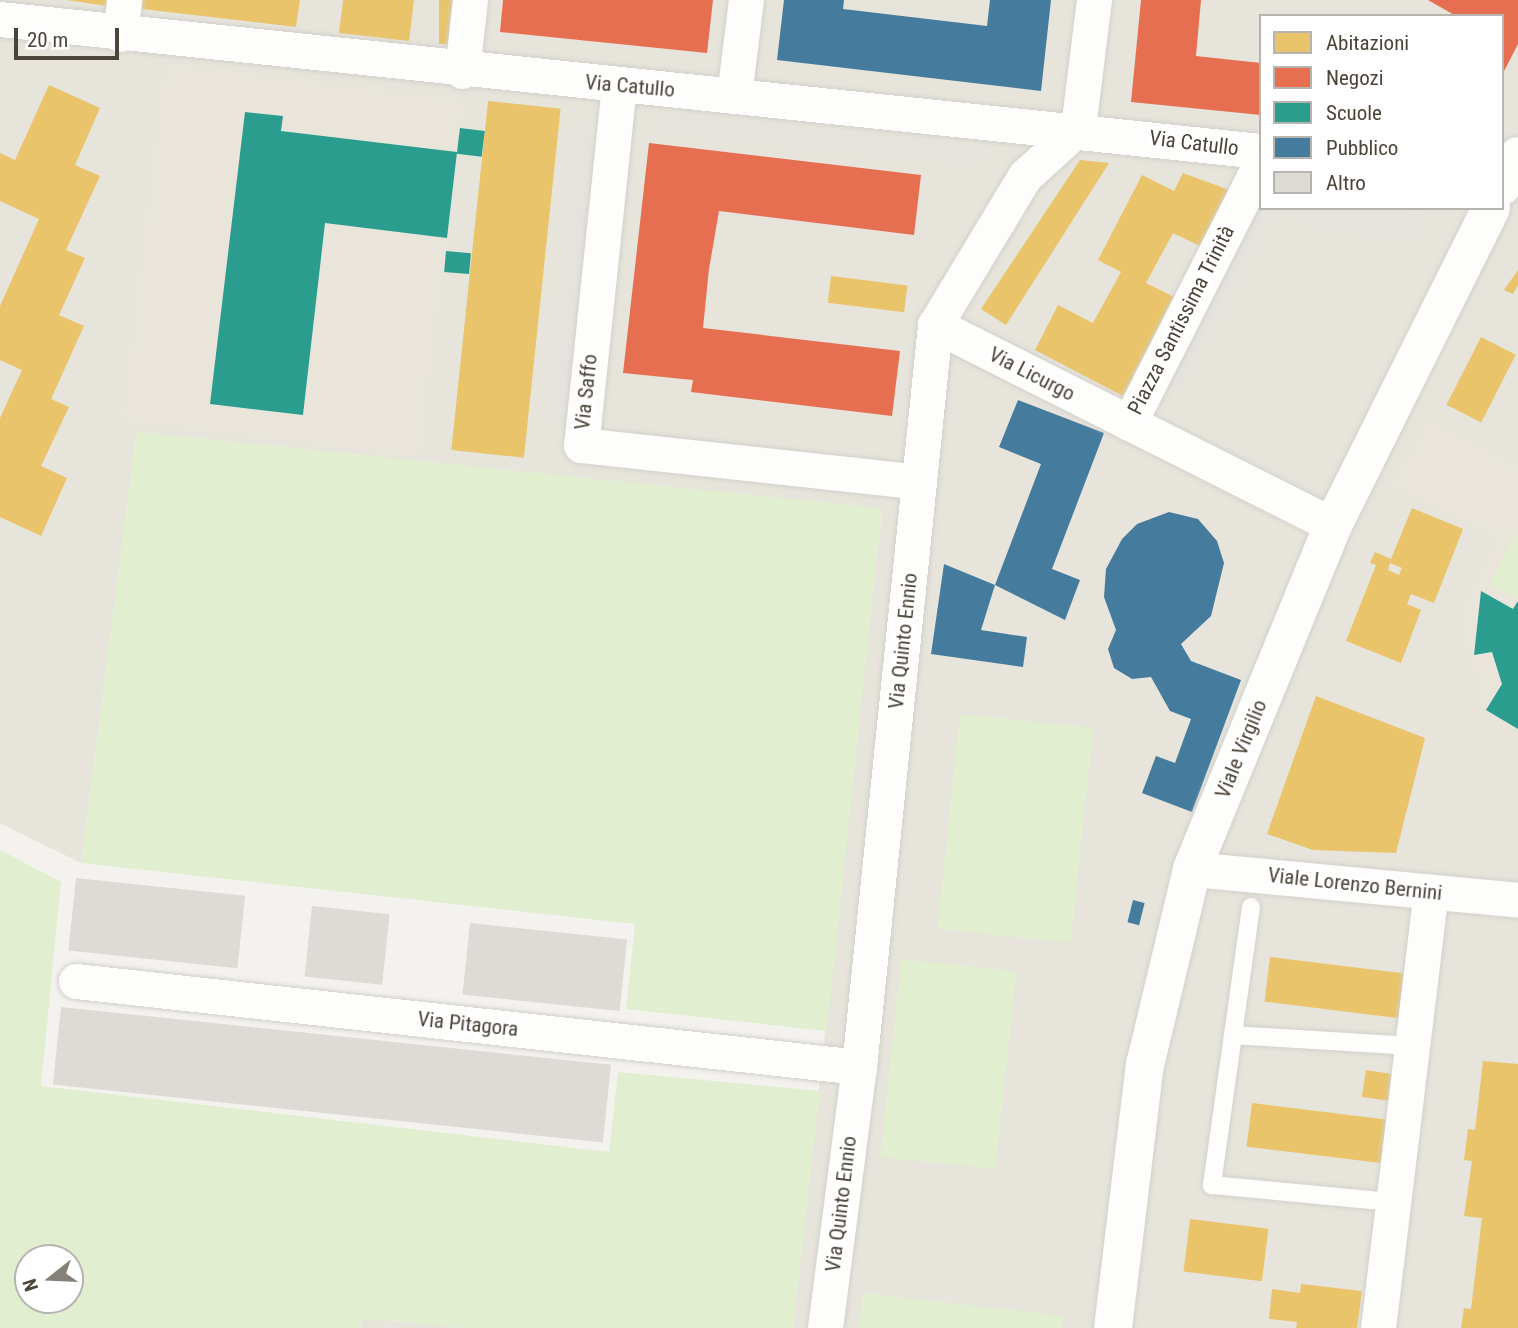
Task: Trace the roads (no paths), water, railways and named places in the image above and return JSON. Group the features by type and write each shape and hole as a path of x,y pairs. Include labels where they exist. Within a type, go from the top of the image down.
{"street":[{"path":"462,71 470,0"},
{"path":"734,96 746,0"},
{"path":"1078,128 1094,0"},
{"name":"Via Catullo","path":"0,19 122,17 462,71 1078,128 1259,151"},
{"name":"Via Saffo","path":"619,85 581,445 919,482"},
{"name":"Via Quinto Ennio","path":"825,1328 859,1067 935,325 1025,176 1078,128"},
{"name":"Piazza Santissima Trinità","path":"1259,167 1129,423 1333,525"},
{"name":"Viale Virgilio","path":"1113,1328 1145,1065 1192,869 1333,525 1490,210"},
{"name":"Via Licurgo","path":"935,325 1129,423"},
{"name":"Viale Lorenzo Bernini","path":"1192,869 1518,900"},
{"path":"1378,1328 1431,892"},
{"name":"Via Pitagora","path":"76,981 859,1067"}],"lane":[{"path":"1251,907 1212,1185 1393,1202"},
{"path":"1233,1035 1412,1046"}]}
